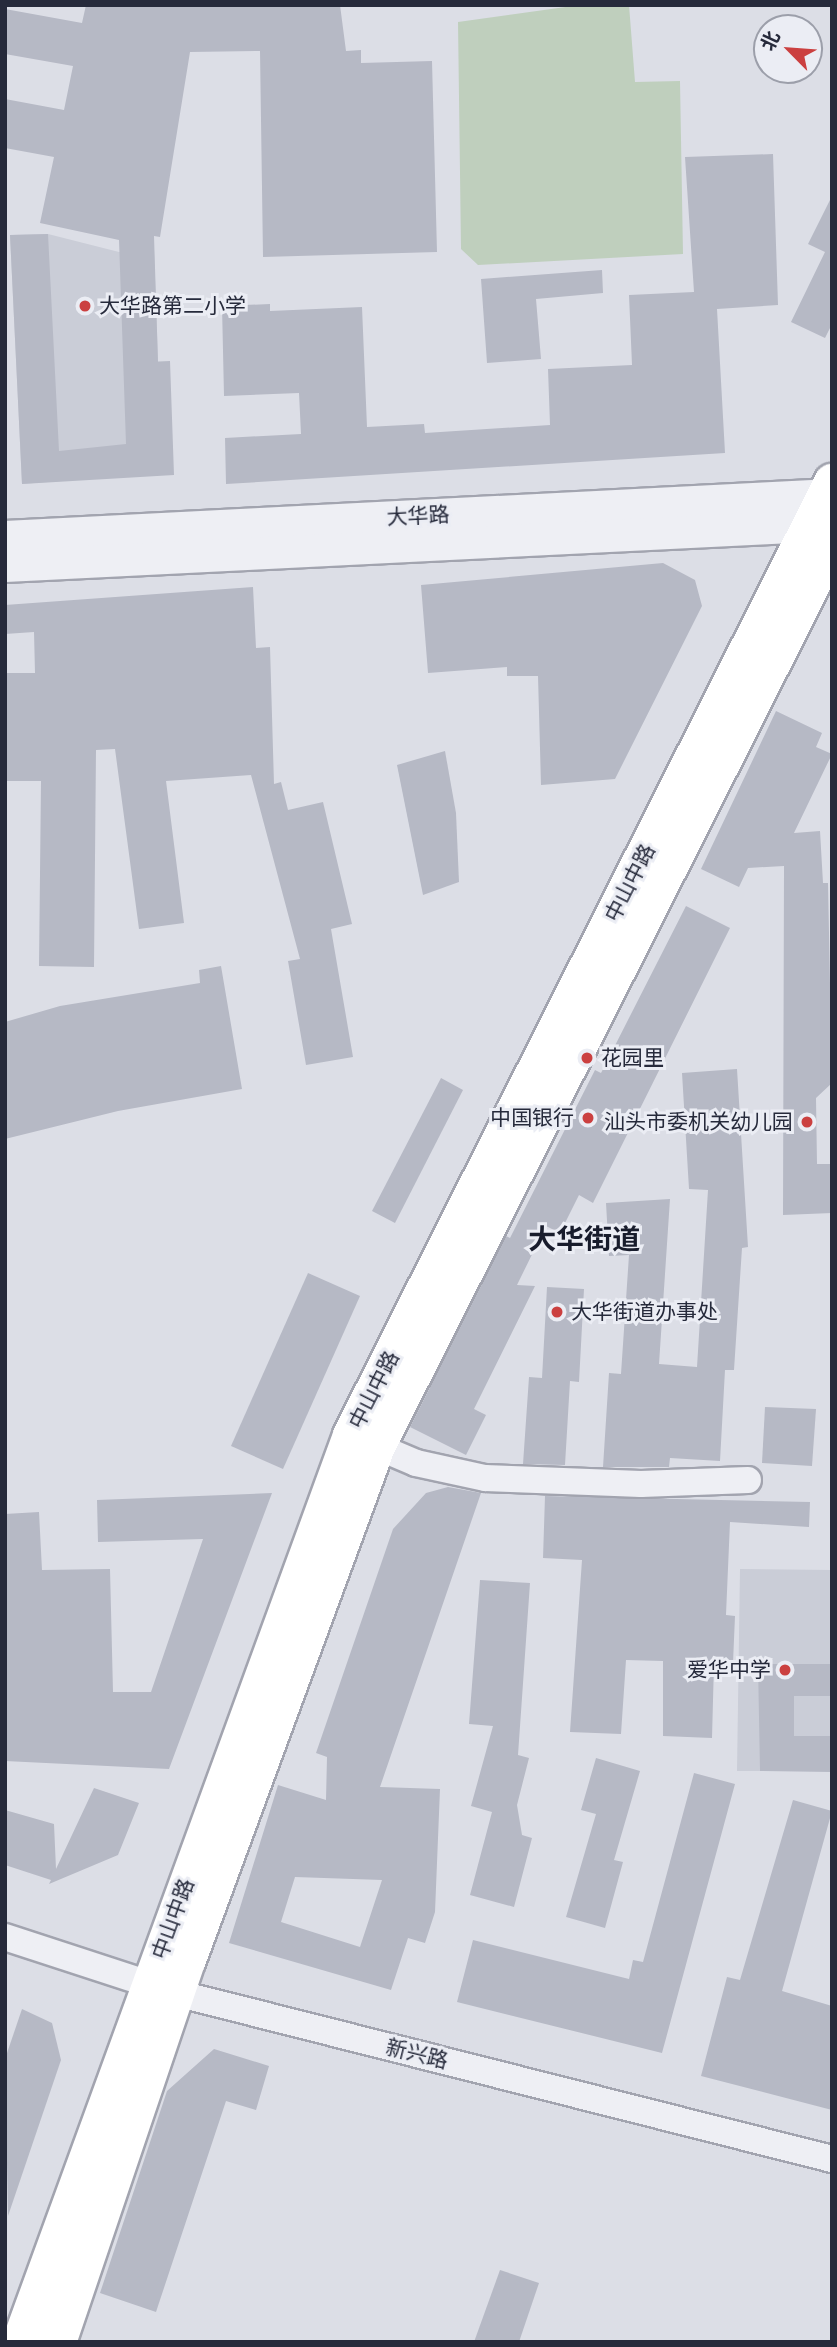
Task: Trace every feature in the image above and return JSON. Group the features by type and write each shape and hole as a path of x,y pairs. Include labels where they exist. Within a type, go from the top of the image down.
{"main road":[{"name":"中山中路","path":"20,2342 376,1446 827,511"},
{"name":"中山中路","path":"57,2342 162,1988 351,1435 827,511"}],"street":[{"name":"大华路","path":"5,537 827,511"},
{"name":"大华路","path":"5,566 827,511"},
{"path":"376,1446 416,1463 485,1478 641,1484 748,1480"},
{"name":"新兴路","path":"5,1937 162,1988 832,2159"}],"shaded area":[{"name":"大华路第二小学","path":"48,234 119,252 154,250 158,361 170,361 113,477 22,484 10,235"},
{"name":"爱华中学","path":"740,1569 832,1570 832,1771 737,1771"}],"green space":[{"path":"580,5 629,5 635,82 680,81 683,254 478,265 461,249 458,22"}],"building":[{"path":"86,5 340,5 346,51 361,50 361,63 432,61 437,252 263,257 260,51 190,52 160,237 154,236 158,362 170,361 174,475 22,484 10,235 48,234 59,451 126,444 119,240 40,223 54,157 5,148 5,99 64,110 73,66 5,54 5,9 82,23"},
{"path":"773,154 778,305 717,309 725,453 226,484 225,438 301,434 299,393 224,396 222,306 270,304 270,311 362,307 367,427 424,424 425,433 550,425 548,369 632,365 629,295 694,292 685,157"},
{"path":"832,196 832,324 825,338 791,322 825,252 808,244"},
{"path":"602,270 603,293 536,299 541,359 487,363 481,279"},
{"path":"663,563 695,580 702,606 615,779 541,785 538,676 507,676 507,667 428,673 421,585"},
{"path":"253,587 256,648 270,647 274,784 281,782 288,810 323,802 352,924 331,929 353,1057 306,1065 288,961 300,959 251,775 166,781 184,923 139,929 115,749 96,750 94,967 39,966 41,781 5,781 5,673 35,673 34,632 5,634 5,605"},
{"path":"776,711 822,733 816,747 832,754 794,833 820,831 823,883 828,883 832,1083 816,1098 817,1164 832,1164 832,1213 783,1215 784,866 748,868 739,887 701,869"},
{"path":"445,751 456,813 459,882 423,895 397,765"},
{"path":"686,906 730,928 593,1203 579,1195 560,1233 546,1226 517,1285 535,1286 474,1409 486,1415 466,1455 410,1427 506,1236 510,1238 595,1070 601,1073"},
{"path":"221,966 242,1089 118,1111 5,1139 5,1022 60,1006 200,983 199,970"},
{"path":"737,1069 748,1247 742,1248 734,1370 725,1370 720,1461 670,1458 669,1467 603,1467 609,1373 621,1374 629,1255 609,1256 606,1203 670,1199 659,1364 697,1367 708,1190 689,1189 682,1073"},
{"path":"441,1078 463,1090 395,1223 372,1211"},
{"path":"308,1273 360,1296 283,1469 231,1446"},
{"path":"547,1287 584,1289 579,1382 570,1381 565,1465 523,1464 529,1377 542,1378"},
{"path":"765,1407 816,1409 812,1466 762,1463"},
{"path":"448,1487 481,1493 380,1787 440,1789 435,1912 425,1943 408,1938 391,1990 229,1943 278,1785 326,1800 327,1757 316,1753 393,1529 426,1493","holes":["295,1877 382,1880 360,1947 281,1922"]},
{"path":"272,1493 169,1769 5,1761 5,1514 39,1512 42,1570 110,1569 113,1692 151,1692 203,1539 98,1542 97,1500"},
{"path":"545,1496 810,1502 809,1527 730,1522 726,1615 735,1616 733,1663 714,1663 712,1738 663,1736 663,1661 626,1660 621,1734 570,1732 582,1560 543,1558"},
{"path":"480,1580 530,1583 518,1755 529,1758 517,1805 522,1835 532,1838 514,1907 470,1895 492,1812 471,1806 493,1726 469,1724"},
{"path":"758,1664 832,1664 832,1696 794,1696 794,1736 832,1736 832,1772 760,1771"},
{"path":"596,1758 640,1771 614,1860 623,1862 605,1928 566,1917 596,1814 581,1810"},
{"path":"694,1773 735,1784 662,2053 457,2002 473,1940 629,1979 633,1960 643,1962"},
{"path":"94,1788 139,1803 118,1855 49,1884 51,1880 5,1865 5,1810 54,1824 56,1869"},
{"path":"793,1800 832,1811 782,1991 832,2006 832,2110 701,2076 727,1977 740,1980"},
{"path":"22,2009 52,2023 61,2060 8,2216 5,2059"},
{"path":"214,2049 269,2066 256,2110 226,2101 156,2312 100,2293 167,2091"},
{"path":"500,2270 539,2283 519,2342 474,2342"}],"place":[{"name":"大华路第二小学","path":"85,306"},
{"name":"花园里","path":"587,1058"},
{"name":"中国银行","path":"588,1118"},
{"name":"汕头市委机关幼儿园","path":"807,1122"},
{"name":"大华街道办事处","path":"557,1312"},
{"name":"爱华中学","path":"785,1670"}],"district":[{"name":"大华街道","path":"584,1240"}]}
